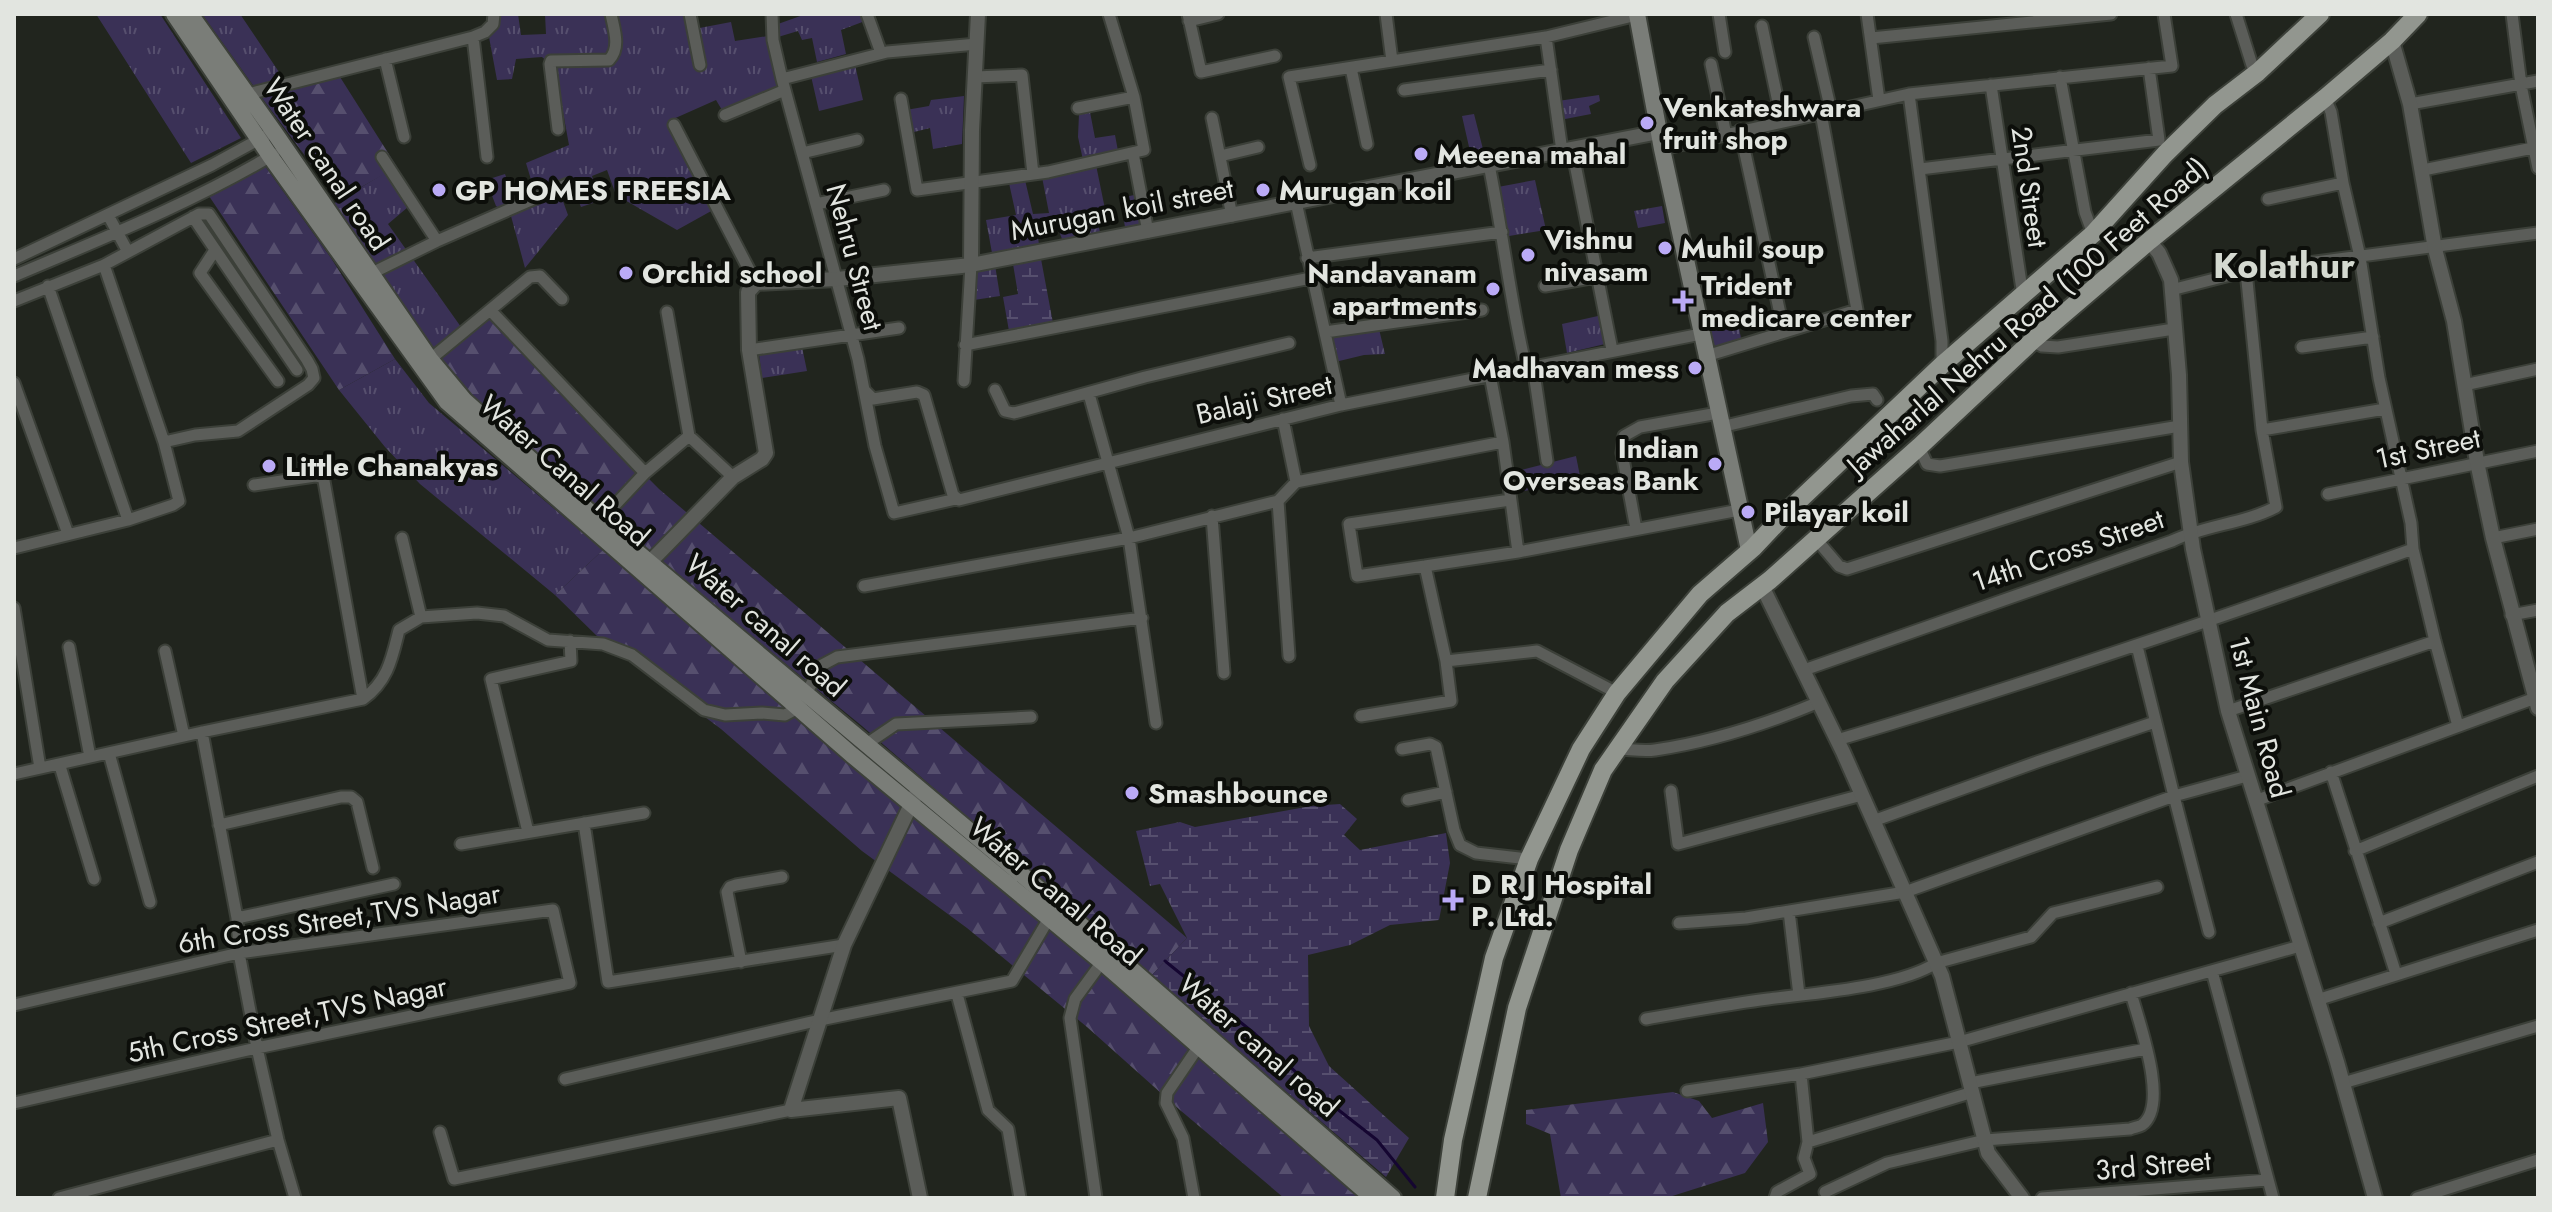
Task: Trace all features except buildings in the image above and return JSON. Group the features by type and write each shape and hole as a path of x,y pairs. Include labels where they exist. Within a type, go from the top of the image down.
{"main road":[{"path":"1637,14 1746,552"},
{"name":"Jawaharlal Nehru Road (100 Feet Road)","path":"1477,1198 1517,1008 1569,850 1603,770 1665,681 1727,613 1816,539 2032,341 2325,98 2392,41 2418,14"},
{"name":"Water canal road","path":"183,16 248,94 267,135 285,147 342,243 425,363 600,521 651,561 803,702 865,745 914,796"},
{"name":"Water Canal Road","path":"183,16 267,135 270,156 342,243"},
{"name":"Jawaharlal Nehru Road (100 Feet Road)","path":"1446,1189 1453,1140 1494,958 1529,859 1581,749 1617,693 1700,594 1942,365 2093,234 2162,147 2258,72 2316,16"},
{"name":"Water Canal Road","path":"425,363 447,402 482,434 1053,912 1102,962 1203,1039 1373,1198"},
{"name":"Water canal road","path":"1053,912 1393,1198"},
{"path":"1438,1198 1446,1189"}],"street":[{"path":"248,94 473,37 493,24 494,14"},
{"path":"558,129 551,61 609,60 616,47 611,14"},
{"path":"690,14 700,65"},
{"name":"Nehru Street","path":"772,14 773,40 837,279 865,391 875,446 894,513 956,499"},
{"path":"867,14 881,53"},
{"path":"964,381 971,265 978,14"},
{"path":"901,99 917,190 1033,174 1144,150 1134,97 1109,14"},
{"path":"1218,14 1188,18 1201,72 1275,56"},
{"path":"1386,14 1392,61"},
{"path":"1310,165 1289,77 1546,37 1637,14"},
{"path":"1719,14 1725,52"},
{"path":"1867,14 1879,100"},
{"path":"1871,38 2111,14"},
{"path":"1661,140 1726,135 1909,94 2172,66 2164,14"},
{"path":"2236,14 2252,65 2258,72"},
{"path":"2512,14 2521,85 2538,168"},
{"path":"1762,26 1782,121"},
{"path":"473,37 487,157"},
{"path":"1546,37 1567,150 1612,350"},
{"path":"1706,356 1857,310 1814,37"},
{"path":"2255,801 2458,726 2537,701 2511,615 2493,538 2454,321 2435,249 2410,104 2392,41"},
{"path":"725,115 784,84 881,53 977,44"},
{"path":"385,59 404,137"},
{"path":"1711,64 1726,135"},
{"path":"1351,68 1367,144"},
{"path":"1920,169 2075,148 2162,147 2149,68"},
{"path":"1404,90 1551,70"},
{"path":"975,77 1022,75 1033,174"},
{"path":"2060,77 2085,212 2093,234"},
{"path":"2410,104 2538,81"},
{"name":"2nd Street","path":"1991,85 2023,296"},
{"path":"1909,94 1942,341 1942,365"},
{"path":"1078,108 1134,97"},
{"path":"2325,98 2331,112 2360,257 2385,409 2411,523 2413,549 2458,726"},
{"path":"1212,118 1232,215"},
{"path":"651,561 733,477 762,459 766,453 749,350 748,292 756,283 674,125"},
{"path":"1740,130 1784,332"},
{"path":"14,259 212,165 267,135"},
{"path":"802,153 857,140"},
{"name":"Murugan koil street","path":"756,283 837,279 971,265 1567,150 1661,140"},
{"path":"14,276 223,182 285,147"},
{"path":"1220,156 1258,147"},
{"path":"2423,170 2533,148"},
{"path":"1133,153 1149,231"},
{"path":"382,157 437,241"},
{"path":"1489,165 1512,306 1530,367 1547,461"},
{"path":"2268,199 2343,183"},
{"path":"365,276 568,184"},
{"path":"816,204 884,190"},
{"path":"1296,202 1341,405"},
{"path":"14,301 104,265 193,217 209,214 307,360 314,378 238,431 164,442"},
{"path":"108,215 128,252"},
{"path":"193,217 297,370"},
{"path":"1307,258 1502,232"},
{"path":"2171,290 2246,271 2435,249 2538,233"},
{"name":"1st Main Road","path":"2149,241 2159,253 2171,280 2179,375 2181,462 2191,532 2228,711 2343,1083 2375,1198"},
{"path":"215,250 200,273 278,381"},
{"path":"14,548 128,520 179,501 164,442 104,265"},
{"path":"2246,271 2262,430 2385,409"},
{"path":"425,363 536,274 562,299"},
{"path":"1545,286 1596,277"},
{"path":"965,345 1311,278"},
{"path":"48,286 128,520"},
{"path":"490,310 645,473"},
{"path":"1325,332 1482,310"},
{"path":"667,312 689,436 733,477"},
{"path":"749,350 899,328"},
{"path":"2032,341 2042,346 2058,347 2174,329"},
{"name":"Balaji Street","path":"956,499 1341,405 1701,334"},
{"path":"2302,347 2373,337"},
{"path":"995,390 1005,411 1014,413 1145,377 1289,343"},
{"path":"2464,385 2538,369"},
{"path":"1490,375 1518,552"},
{"path":"14,383 68,534"},
{"path":"865,391 873,399 917,392 926,398 956,499"},
{"path":"1089,394 1129,538 1156,723"},
{"path":"1636,529 1622,453 1624,436 1640,427 1722,427 1851,396 1873,394 1877,400"},
{"path":"1283,419 1296,482"},
{"path":"1919,447 1927,464 1940,466 2180,426"},
{"name":"14th Cross Street","path":"1804,670 2191,532 2251,518 2276,507 2262,430"},
{"path":"600,521 645,473 689,436"},
{"path":"864,586 1129,538 1278,501 1296,482 1503,442"},
{"name":"1st Street","path":"2328,494 2538,451"},
{"path":"1816,539 1839,566 1847,569 2181,462"},
{"path":"254,485 322,477 363,699"},
{"path":"1510,500 1349,524 1357,576 1518,552 1737,510"},
{"path":"1278,501 1289,656"},
{"path":"1212,516 1224,673"},
{"path":"2493,538 2538,529"},
{"path":"402,538 421,617"},
{"path":"1837,740 1984,697 2209,622 2413,549"},
{"path":"1361,716 1451,701 1446,661 1425,566"},
{"path":"1762,586 1837,740 1936,963 1988,1153 2022,1198"},
{"path":"14,608 40,768"},
{"path":"2511,615 2538,610"},
{"path":"14,774 363,699 379,688 392,659 399,630 421,617 477,613 504,616 548,640 603,644 632,655 704,710 725,715 785,715 803,702 822,665 837,657 1142,618"},
{"path":"528,832 491,679 571,661 570,641"},
{"path":"2228,711 2435,641"},
{"path":"2137,646 2209,932"},
{"path":"69,647 90,757"},
{"path":"165,651 184,736"},
{"path":"1446,661 1537,651 1617,693"},
{"path":"1616,749 1652,750 1745,729 1819,702"},
{"path":"865,745 896,724 1031,717"},
{"path":"1873,821 2155,722"},
{"path":"202,732 237,918 239,953 257,1048 295,1198"},
{"path":"1402,749 1430,744 1436,747 1460,845 1476,853 1529,859"},
{"path":"109,753 150,902"},
{"path":"60,766 94,879"},
{"path":"2331,772 2396,974"},
{"path":"1679,923 1746,918 1905,892 2174,796 2247,776"},
{"path":"2355,851 2538,776"},
{"path":"1671,791 1678,844 1862,795"},
{"path":"1408,800 1446,792"},
{"path":"791,1110 844,945 914,796"},
{"path":"219,825 351,797 357,802 373,868"},
{"path":"461,844 644,813"},
{"path":"584,823 608,982 844,945"},
{"path":"2379,923 2538,862"},
{"path":"741,962 727,892 736,885 782,877"},
{"path":"237,918 394,884"},
{"path":"1646,1019 1846,989 1924,971 1936,963 2031,937 2053,913 2157,887"},
{"name":"6th Cross Street,TVS Nagar","path":"14,1005 239,953 553,910 570,983"},
{"path":"1789,911 1799,995"},
{"path":"565,1079 820,1020 1012,981 1053,912"},
{"path":"2317,1000 2538,930"},
{"path":"1687,1091 1801,1074 1959,1042 2300,946"},
{"path":"1096,1198 1070,1018 1075,999 1102,962"},
{"path":"2212,971 2273,1198"},
{"name":"5th Cross Street,TVS Nagar","path":"14,1103 257,1048 570,983"},
{"path":"1825,1192 1887,1163 1985,1140 2130,1129 2143,1125 2151,1113 2155,1094 2131,993"},
{"path":"957,994 988,1110 1008,1129 1020,1198"},
{"path":"2343,1083 2538,1026"},
{"path":"1194,1198 1183,1138 1166,1103 1167,1093 1203,1039"},
{"path":"1808,1142 1971,1087 2146,1049"},
{"path":"1775,1198 1777,1192 1810,1174 1804,1158 1808,1142 1801,1074"},
{"path":"440,1132 454,1179 791,1110 899,1098 920,1198"},
{"path":"59,1198 278,1140"},
{"path":"2417,1198 2538,1160"},
{"name":"3rd Street","path":"2042,1198 2267,1180"}],"green space":[{"path":"96,14 160,14 241,138 191,163"},
{"path":"202,14 240,14 289,87 262,98"},
{"path":"490,14 518,14 521,35 546,34 545,14 685,14 689,30 731,22 735,41 768,36 779,87 722,110 716,100 671,120 667,126 713,210 677,230 616,195 607,170 592,176 599,201 581,207 573,188 560,193 568,215 525,268 511,216 496,206 486,180 505,174 514,200 535,193 526,163 569,145 555,68 542,57 516,59 512,79 497,80 489,37"},
{"path":"806,14 863,14 865,21 841,30 846,54 817,62 812,38 802,40 798,31 778,37 778,24"},
{"path":"855,65 863,100 819,111 811,76"},
{"path":"340,77 397,167 338,200 262,98 289,87"},
{"path":"1599,95 1600,101 1589,106 1591,114 1560,120 1558,101"},
{"path":"964,96 962,144 933,149 930,128 910,133 906,110 929,106 931,100"},
{"path":"1090,112 1095,138 1115,135 1118,151 1083,160 1078,137 1079,114"},
{"path":"1474,114 1485,157 1472,160 1462,116"},
{"path":"1096,165 1105,209 1095,211 1100,232 1062,239 1056,223 1036,227 1039,244 992,253 986,220 1016,215 1009,183 1025,180 1033,214 1049,213 1042,177"},
{"path":"265,166 331,258 395,359 339,390 209,196"},
{"path":"385,173 408,207 388,224 461,327 434,350 333,204"},
{"path":"1535,180 1546,230 1509,236 1498,187"},
{"path":"1139,194 1145,223 1125,227 1120,198"},
{"path":"1662,206 1665,223 1638,228 1634,211"},
{"path":"1041,259 1053,323 1009,331 1003,297 1018,294 1013,264"},
{"path":"995,265 1000,296 974,300 977,268"},
{"path":"1736,314 1741,338 1713,347 1708,320"},
{"path":"1598,316 1605,344 1567,353 1562,324"},
{"path":"489,318 659,489 1187,938 1151,976 862,726 663,564 511,433 469,395 441,357"},
{"path":"1379,329 1385,354 1335,362 1329,335"},
{"path":"802,347 807,371 762,378 759,354"},
{"path":"395,359 429,403 603,550 555,595 420,484 339,390"},
{"path":"1576,456 1581,481 1519,492 1517,471"},
{"path":"603,550 803,724 1141,1004 1364,1198 1284,1198 1087,1027 967,928 862,851 721,729 598,637 555,595"},
{"path":"1340,804 1357,819 1344,835 1360,850 1446,833 1450,863 1439,920 1390,925 1350,945 1308,955 1309,1026 1329,1066 1409,1138 1386,1177 1151,976 1187,938 1160,884 1150,886 1136,831 1180,822 1195,827 1311,806"},
{"path":"1673,1092 1699,1101 1712,1118 1763,1103 1768,1142 1745,1173 1666,1198 1561,1198 1550,1134 1526,1124 1526,1110"}],"waterway":[{"path":"1165,961 1255,1034 1327,1101 1377,1140 1415,1187"}],"place":[{"name":"Venkateshwara fruit shop","path":"1647,123"},
{"name":"Meeena mahal","path":"1421,154"},
{"name":"GP HOMES FREESIA","path":"439,190"},
{"name":"Murugan koil","path":"1263,190"},
{"name":"Muhil soup","path":"1665,248"},
{"name":"Vishnu nivasam","path":"1528,255"},
{"name":"Orchid school","path":"626,273"},
{"name":"Nandavanam apartments","path":"1493,289"},
{"name":"Trident medicare center","path":"1683,301"},
{"name":"Madhavan mess","path":"1695,368"},
{"name":"Indian Overseas Bank","path":"1715,464"},
{"name":"Little Chanakyas","path":"269,466"},
{"name":"Pilayar koil","path":"1748,512"},
{"name":"Smashbounce","path":"1132,793"},
{"name":"D R J Hospital P. Ltd.","path":"1453,900"}],"district":[{"name":"Kolathur","path":"2284,265"}]}
